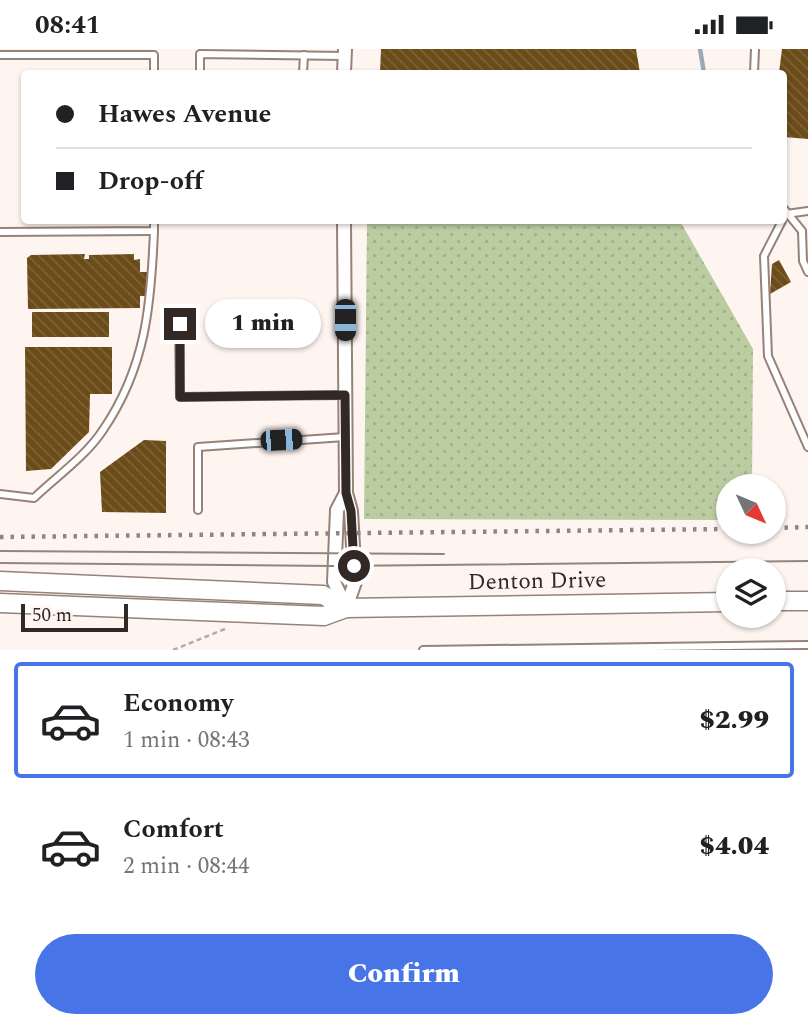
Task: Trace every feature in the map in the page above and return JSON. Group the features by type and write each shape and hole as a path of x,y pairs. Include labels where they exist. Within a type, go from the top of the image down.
{"main road":[{"name":"Denton Drive","path":"0,581 323,595 346,608"},
{"path":"786,601 808,601"},
{"name":"Denton Drive","path":"3,605 324,616 346,608 716,602"}],"street":[{"path":"344,52 344,70"},
{"path":"344,224 346,493 351,511 355,582 346,608"},
{"path":"346,493 337,510 334,574 334,582 346,608"}],"lane":[{"path":"754,70 755,49"},
{"path":"0,54 155,52 154,70"},
{"path":"200,70 200,54 304,55 344,52"},
{"path":"303,70 304,55"},
{"path":"787,214 808,211"},
{"path":"787,218 802,231 803,261 808,272"},
{"path":"0,494 34,498 102,433 123,397 142,349 150,309 154,224"},
{"path":"780,224 764,256 768,356 808,447"},
{"path":"0,232 154,231"},
{"path":"180,324 180,397 345,395"},
{"path":"198,510 198,447 346,437"},
{"path":"423,650 808,645"}],"path":[{"path":"173,650 234,627"}],"green space":[{"path":"367,224 682,224 753,349 752,474 716,474 716,520 364,519"}],"building":[{"path":"381,49 636,49 640,70 380,70"},
{"path":"782,49 808,49 808,139 787,137 787,70 779,70"},
{"path":"85,254 84,259 89,259 89,255 134,254 134,260 140,259 140,272 149,272 149,296 140,296 140,308 28,309 27,258 31,255"},
{"path":"779,260 791,282 770,294 772,264"},
{"path":"32,312 109,312 109,337 32,337"},
{"path":"25,347 112,347 112,394 90,394 89,432 51,469 26,471"},
{"path":"144,440 166,441 166,513 102,512 100,472"}],"waterway":[{"path":"700,49 704,70"}],"tram line":[{"path":"0,551 444,554"},
{"path":"0,563 334,566 808,561"}],"railway":[{"path":"786,528 808,527"},
{"path":"0,537 716,529"}],"route":[{"path":"180,324 180,397 345,395 346,493 351,511 354,566"}]}
